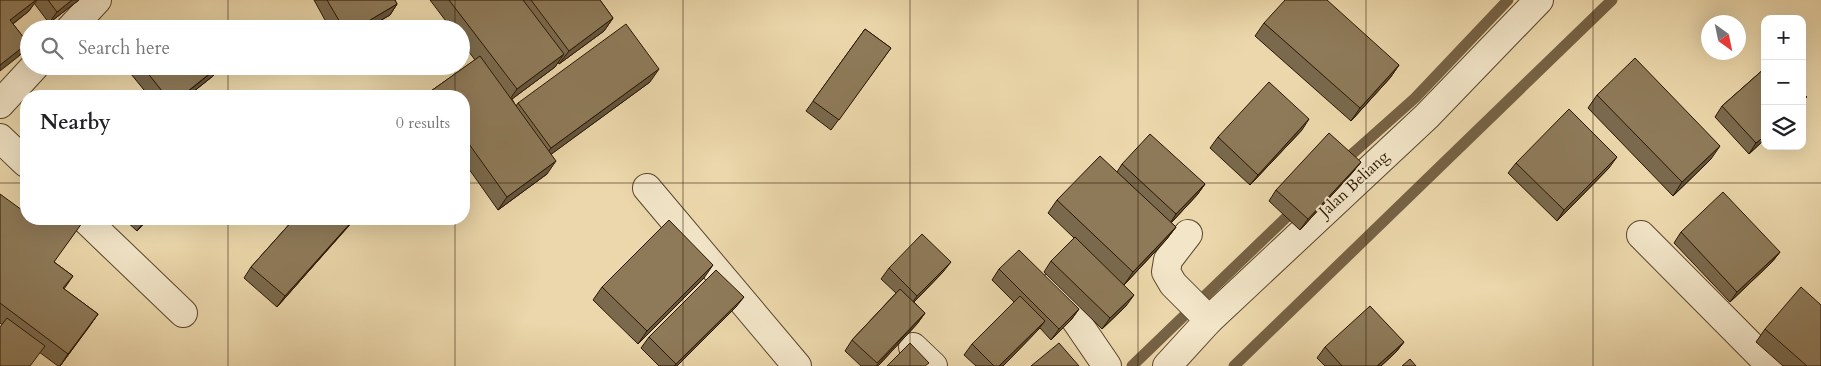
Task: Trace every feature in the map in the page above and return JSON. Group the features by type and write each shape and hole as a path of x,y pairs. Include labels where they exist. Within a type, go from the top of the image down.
{"street":[{"path":"78,20 97,0"},
{"name":"Jalan Beliang","path":"1167,366 1209,320 1427,116 1539,0"},
{"path":"0,104 27,75"},
{"path":"0,138 20,157"},
{"path":"647,188 797,366"},
{"path":"91,225 183,313"},
{"path":"1188,234 1168,260 1166,272 1173,284 1209,320"},
{"path":"1641,235 1771,366"},
{"path":"1054,286 1108,366"},
{"path":"913,347 932,366"}],"building":[{"path":"0,0 36,0 10,20 20,33 20,49 0,65"},
{"path":"48,0 72,0 57,12"},
{"path":"327,0 395,0 397,4 370,20 339,20"},
{"path":"449,0 523,0 564,54 517,89 470,27 470,20 464,20"},
{"path":"531,0 600,0 613,18 569,51"},
{"path":"1285,0 1327,0 1399,65 1360,108 1264,23"},
{"path":"626,24 659,69 551,148 518,103"},
{"path":"865,29 891,48 839,120 813,101"},
{"path":"480,56 556,161 507,197 470,145 470,90 432,90 453,75 470,75 470,63"},
{"path":"1635,58 1720,146 1682,182 1597,95"},
{"path":"1761,72 1761,139 1756,143 1722,106"},
{"path":"149,75 208,75 189,90 161,90"},
{"path":"1269,82 1309,119 1258,175 1218,137"},
{"path":"1569,109 1617,157 1564,210 1516,163"},
{"path":"1329,133 1361,162 1308,219 1276,190"},
{"path":"1150,134 1205,184 1176,214 1122,164"},
{"path":"1100,156 1176,227 1133,272 1057,200"},
{"path":"1723,192 1780,252 1737,292 1681,232"},
{"path":"0,194 20,209 20,225 81,225 54,262 73,276 63,288 98,314 68,354 0,303"},
{"path":"669,220 713,265 647,331 602,287"},
{"path":"289,225 349,225 285,296 251,267"},
{"path":"922,234 951,262 917,296 889,268"},
{"path":"1075,237 1134,295 1110,318 1051,261"},
{"path":"1019,250 1079,309 1059,329 999,269"},
{"path":"716,270 744,297 676,364 649,337"},
{"path":"1801,287 1821,305 1821,366 1807,366 1765,329"},
{"path":"900,289 925,313 877,363 852,340"},
{"path":"1020,296 1045,321 999,366 994,366 972,344"},
{"path":"1370,306 1404,342 1377,366 1342,366 1325,347"},
{"path":"7,318 45,346 30,366 0,366 0,327"},
{"path":"910,343 929,363 925,366 887,366"},
{"path":"1059,343 1079,366 1031,366"},
{"path":"1410,359 1416,366 1402,366"}],"waterway":[{"path":"1342,163 1415,98 1508,0"},
{"path":"1234,366 1612,0"},
{"path":"1132,366 1296,208"}]}
